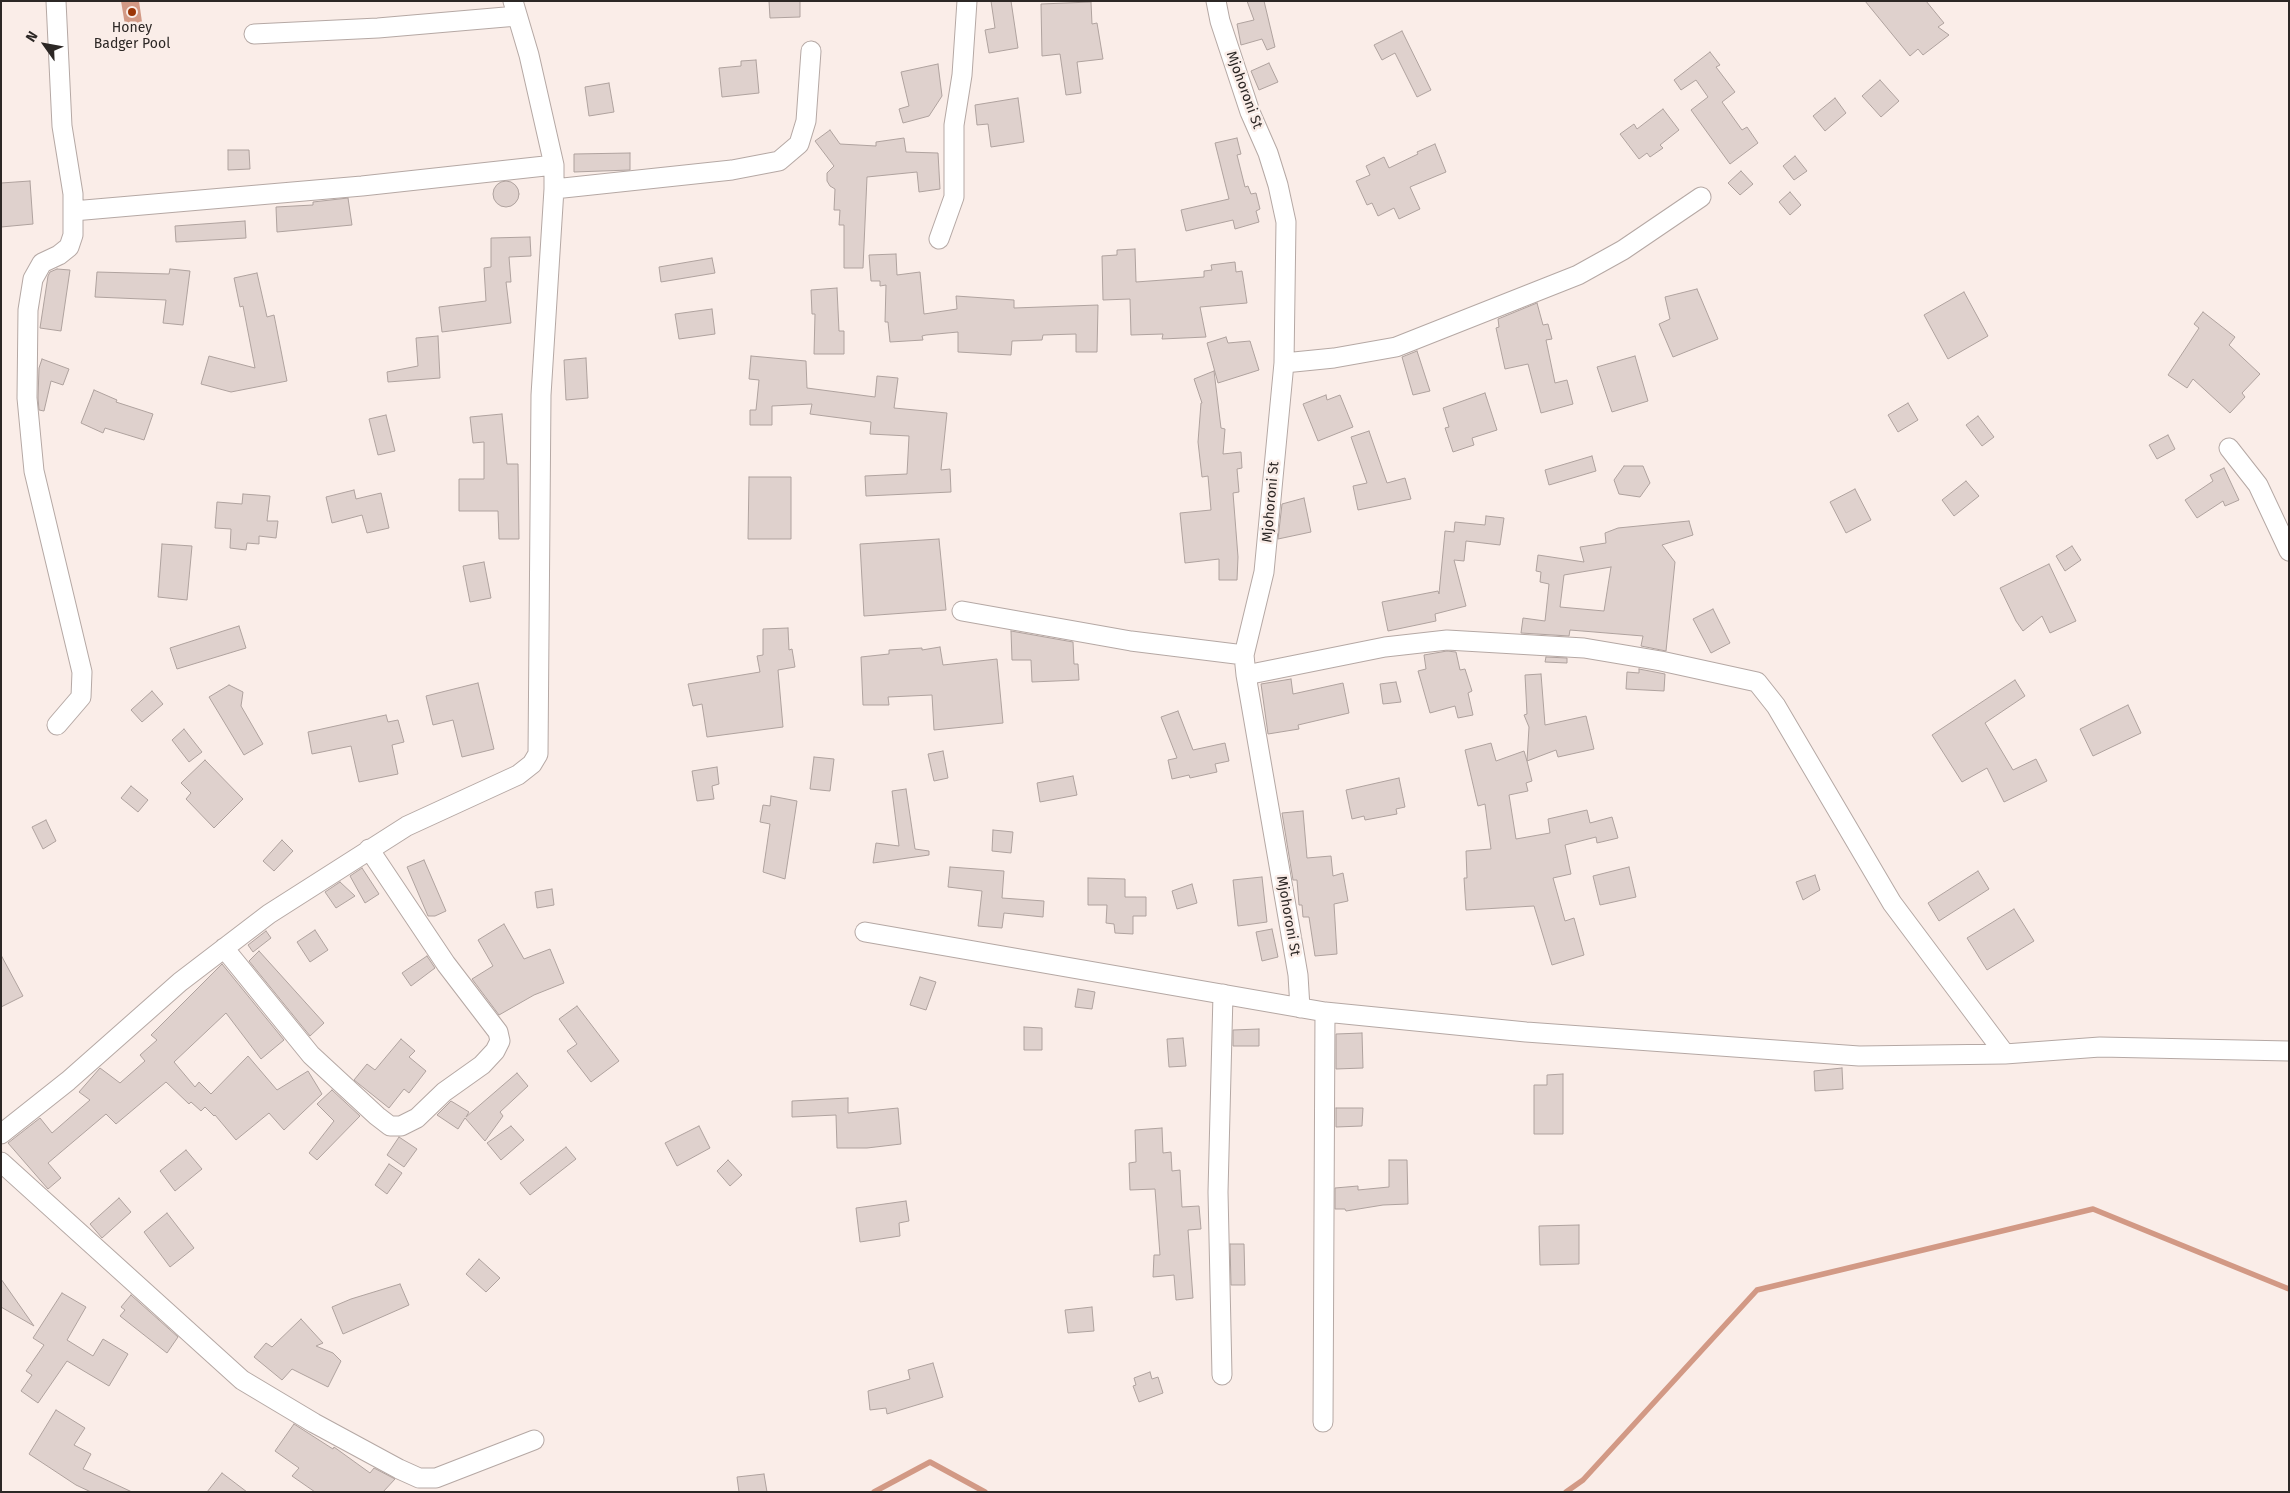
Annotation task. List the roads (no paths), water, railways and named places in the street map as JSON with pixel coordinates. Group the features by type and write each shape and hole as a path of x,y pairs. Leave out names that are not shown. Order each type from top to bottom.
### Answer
{"street":[{"path":"56,1 62,126 73,194 73,235 69,247 59,255 42,263 34,279 28,310 27,398 34,470 82,672 80,698 57,725"},
{"path":"939,240 954,197 954,125 962,75 968,1"},
{"name":"Mjohoroni St","path":"1216,1 1220,21 1250,112 1268,153 1278,185 1286,222 1284,363 1264,572 1244,655 1298,975 1300,1008"},
{"path":"1,1134 68,1080 180,982 269,914 407,826 518,775 532,764 538,754 541,395 554,165 529,55 515,9 378,28 254,34"},
{"path":"554,189 732,170 779,161 799,144 806,121 811,51"},
{"path":"73,211 362,186 554,165"},
{"path":"1284,363 1334,358 1396,347 1578,274 1623,250 1701,197"},
{"path":"2229,448 2258,485 2289,551"},
{"path":"962,611 1131,641 1244,655"},
{"path":"1246,675 1385,647 1447,640 1584,648 1661,661 1757,682 1776,706 1892,903 2005,1054"},
{"path":"224,948 311,1055 377,1116 390,1126 401,1126 417,1118 444,1092 482,1065 495,1051 500,1041 498,1032 446,964 369,849"},
{"path":"865,932 1325,1012 1526,1032 1859,1056 2005,1054 2100,1047 2289,1051"},
{"path":"1222,1375 1218,1192 1223,994"},
{"path":"1323,1422 1325,1012"},
{"path":"1,1162 242,1380 314,1423 399,1469 419,1478 436,1478 534,1440"}],"waterway":[{"path":"1566,1492 1583,1480 1757,1290 2093,1209 2289,1289"},
{"path":"874,1492 930,1462 985,1492"}],"place":[{"name":"Honey Badger Pool","path":"132,12"}]}
